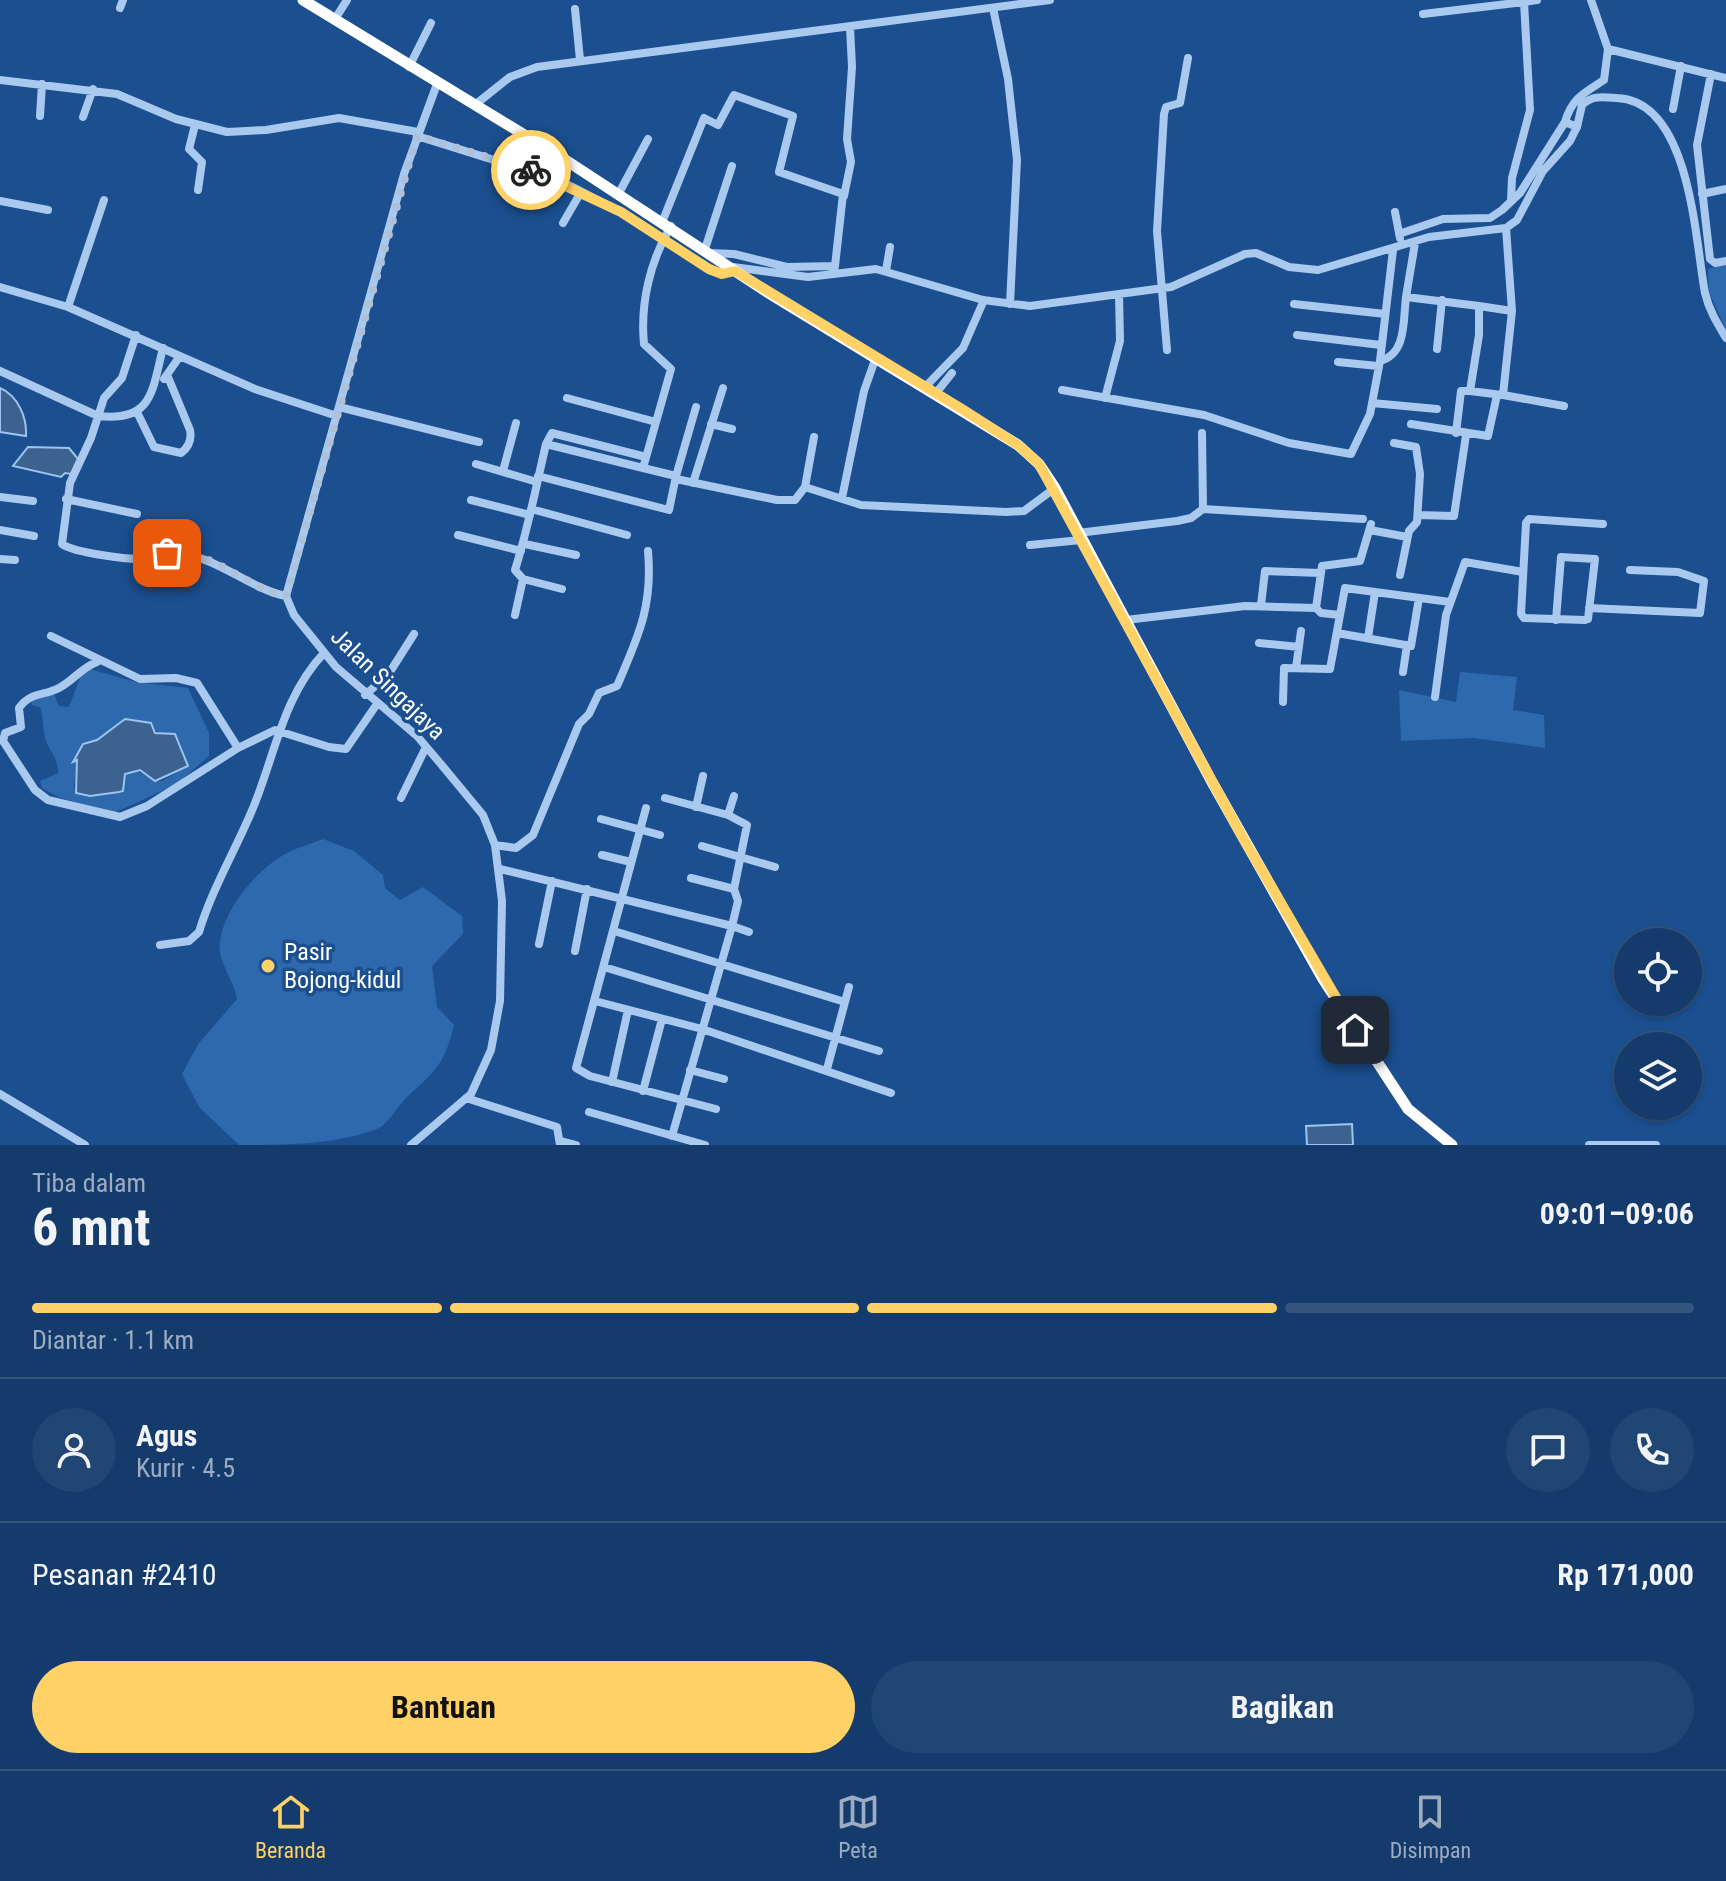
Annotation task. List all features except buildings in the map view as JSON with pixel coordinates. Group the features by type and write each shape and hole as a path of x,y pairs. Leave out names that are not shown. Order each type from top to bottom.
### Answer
{"highway":[{"path":"303,0 619,193 666,230 710,252 931,390 1018,445 1039,464 1055,488 1240,833 1342,1010 1408,1109 1452,1145"}],"street":[{"path":"335,19 347,0"},
{"path":"476,104 519,73 580,60 1050,0"},
{"path":"1423,14 1537,0"},
{"path":"1399,234 1443,219 1490,218 1511,201 1565,122 1579,94 1604,80 1608,49 1591,0"},
{"path":"1511,201 1512,178 1530,110 1524,2"},
{"path":"993,8 1008,79 1017,160 1010,304"},
{"path":"575,9 580,60"},
{"path":"409,67 431,23"},
{"path":"835,270 851,162 847,139 852,67 850,27"},
{"path":"1608,49 1725,75"},
{"path":"1167,350 1157,231 1164,114 1166,107 1180,103 1188,58"},
{"path":"1673,109 1681,66"},
{"path":"1711,74 1697,145 1710,259 1715,263 1726,261"},
{"path":"0,80 93,89 130,98 193,129 238,133 339,118 418,134 498,159 666,230 716,272 730,267 791,276 835,270"},
{"path":"40,116 42,84"},
{"path":"136,335 122,378 104,398 66,499 62,544 65,547 147,559 175,552 243,575 270,593 286,596 418,134 437,84"},
{"path":"83,117 93,89"},
{"path":"643,468 671,369 644,344 642,308 704,118 718,125 734,95 793,116 779,172 844,196"},
{"path":"732,166 710,252 734,254 787,267 886,271 984,300 1010,304 1052,304 1161,289 1187,282 1245,254 1256,253 1289,267 1318,270 1445,236 1506,228 1517,220 1543,171 1570,141 1582,105 1594,98 1629,98 1641,104 1659,123 1688,182 1705,292 1714,319 1726,338"},
{"path":"1565,122 1577,127"},
{"path":"193,129 189,149 202,162 198,190"},
{"path":"619,193 648,139"},
{"path":"1702,194 1726,189"},
{"path":"563,223 581,192"},
{"path":"68,307 104,200"},
{"path":"0,201 48,210"},
{"path":"1062,390 1204,415 1289,443 1351,454 1357,448 1372,403 1398,249 1395,212"},
{"path":"1443,219 1445,236"},
{"path":"1411,424 1488,436 1500,395 1512,311 1506,228"},
{"path":"1338,362 1379,363 1398,351 1415,243"},
{"path":"886,271 890,247"},
{"path":"0,287 68,307 277,398 479,442"},
{"path":"1105,398 1120,341 1119,294"},
{"path":"1406,297 1512,311"},
{"path":"931,390 963,348 984,300"},
{"path":"1437,349 1442,300"},
{"path":"1294,304 1385,314"},
{"path":"1470,391 1479,335 1479,306"},
{"path":"1297,335 1381,345"},
{"path":"0,371 98,416 113,417 137,412 152,396 163,348"},
{"path":"168,377 180,356"},
{"path":"842,498 864,391 876,357"},
{"path":"931,390 952,373"},
{"path":"156,376 168,377"},
{"path":"137,412 154,447 181,453 186,449 191,439 190,430 168,377"},
{"path":"693,483 723,388"},
{"path":"1418,515 1454,516 1461,434 1461,391 1564,406"},
{"path":"567,398 656,422"},
{"path":"1372,403 1437,409"},
{"path":"476,464 669,510 696,407"},
{"path":"503,471 516,423"},
{"path":"711,424 732,429"},
{"path":"562,589 523,579 515,570 523,548 546,444 552,433 646,457"},
{"path":"1202,433 1203,509"},
{"path":"546,444 693,483 795,500 805,487 814,437"},
{"path":"1394,443 1416,447 1420,474 1418,515 1407,537 1400,575"},
{"path":"805,487 861,505 1006,512 1024,511 1055,488"},
{"path":"0,497 33,501"},
{"path":"66,499 137,514"},
{"path":"471,500 627,535"},
{"path":"1030,545 1177,521 1191,518 1203,509 1368,524 1407,537"},
{"path":"1556,620 1561,557 1595,559 1588,619 1556,620 1522,616 1529,519 1603,524"},
{"path":"1316,608 1322,566 1360,561 1368,524"},
{"path":"0,530 34,536"},
{"path":"458,535 576,555"},
{"path":"495,845 516,848 533,835 579,724 589,714 599,693 617,686 644,625 650,575 648,551"},
{"path":"0,559 15,560"},
{"path":"1435,697 1450,602 1467,561 1523,572"},
{"path":"1589,608 1700,613 1704,581 1678,572 1630,570"},
{"path":"1261,605 1265,571 1321,573"},
{"path":"515,615 523,579"},
{"path":"1283,702 1284,668 1328,671 1345,588 1450,602"},
{"path":"1368,638 1375,592"},
{"name":"Jalan Singajaya","path":"286,596 294,615 324,653 365,695 426,747 483,815 495,845 500,869 502,930 497,1021 481,1076 466,1098 411,1145"},
{"path":"1337,633 1412,646 1419,598"},
{"path":"1126,620 1261,605 1316,608 1321,613 1340,615"},
{"path":"1296,668 1301,631"},
{"path":"365,695 388,675 414,634"},
{"path":"51,636 97,662 140,679 176,678 197,683 238,748"},
{"path":"1259,643 1299,647"},
{"path":"1403,672 1407,645"},
{"path":"160,945 189,941 199,932 255,802 278,730 300,685 324,653"},
{"path":"97,662 81,668 60,688 29,696 19,708 21,727 3,736 6,746 35,790 48,800 120,817 130,815 238,748 278,730 342,750 350,746 377,704"},
{"path":"401,798 426,747"},
{"path":"696,807 703,776"},
{"path":"728,815 734,796"},
{"path":"665,798 728,815 747,825 734,889 738,901 732,926 672,1136"},
{"path":"646,808 576,1068 581,1073 716,1109"},
{"path":"601,819 660,835"},
{"path":"702,846 775,867"},
{"path":"602,855 631,862"},
{"path":"500,869 622,896 749,932"},
{"path":"691,878 734,889"},
{"path":"539,944 552,881"},
{"path":"575,951 587,889"},
{"path":"614,931 845,1002"},
{"path":"604,967 879,1051"},
{"path":"827,1069 849,987"},
{"path":"595,1001 702,1029 891,1093"},
{"path":"612,1082 628,1010"},
{"path":"643,1091 662,1019"},
{"path":"690,1070 724,1079"},
{"path":"0,1094 85,1145"},
{"path":"466,1098 557,1127 561,1143 576,1145"},
{"path":"589,1112 705,1145"},
{"path":"1589,1145 1656,1145"}],"shaded area":[{"path":"1726,264 1726,330 1709,292 1708,269"},
{"path":"0,388 12,396 20,408 26,436 0,432"},
{"path":"28,447 69,448 78,459 71,474 65,473 61,477 13,466"},
{"path":"90,669 136,682 188,688 209,733 209,756 177,784 114,813 58,797 42,788 40,781 58,773 58,768 45,737 40,707 32,705 32,698 54,694 59,706 69,707 81,675","holes":["125,719 179,740 188,766 162,781 155,781 136,770 125,774 122,784 74,789 77,759 83,744 96,740"]},
{"path":"1460,672 1517,677 1513,710 1544,715 1545,748 1474,738 1401,741 1399,690 1456,702"},
{"path":"125,719 151,723 155,733 175,734 188,766 155,781 140,770 125,774 123,791 119,792 90,796 76,793 77,760 73,762 83,744 97,740"},
{"path":"323,839 354,851 383,875 385,888 400,900 423,887 462,916 463,934 432,966 437,1007 454,1025 451,1038 443,1058 432,1073 379,1128 328,1141 239,1145 199,1107 182,1074 199,1043 237,999 220,952 220,938 232,909 252,882 275,860"},
{"path":"1352,1124 1353,1145 1307,1145 1306,1126"}],"way so far":[{"path":"167,553 175,552 210,562 243,575 270,593 286,596 417,136 531,170"}],"place":[{"name":"Pasir Bojong-kidul","path":"268,966"}],"route":[{"path":"531,170 561,181 621,212 709,269 722,274 735,271 962,409 1018,445 1039,464 1055,488 1252,855 1355,1030"}]}
